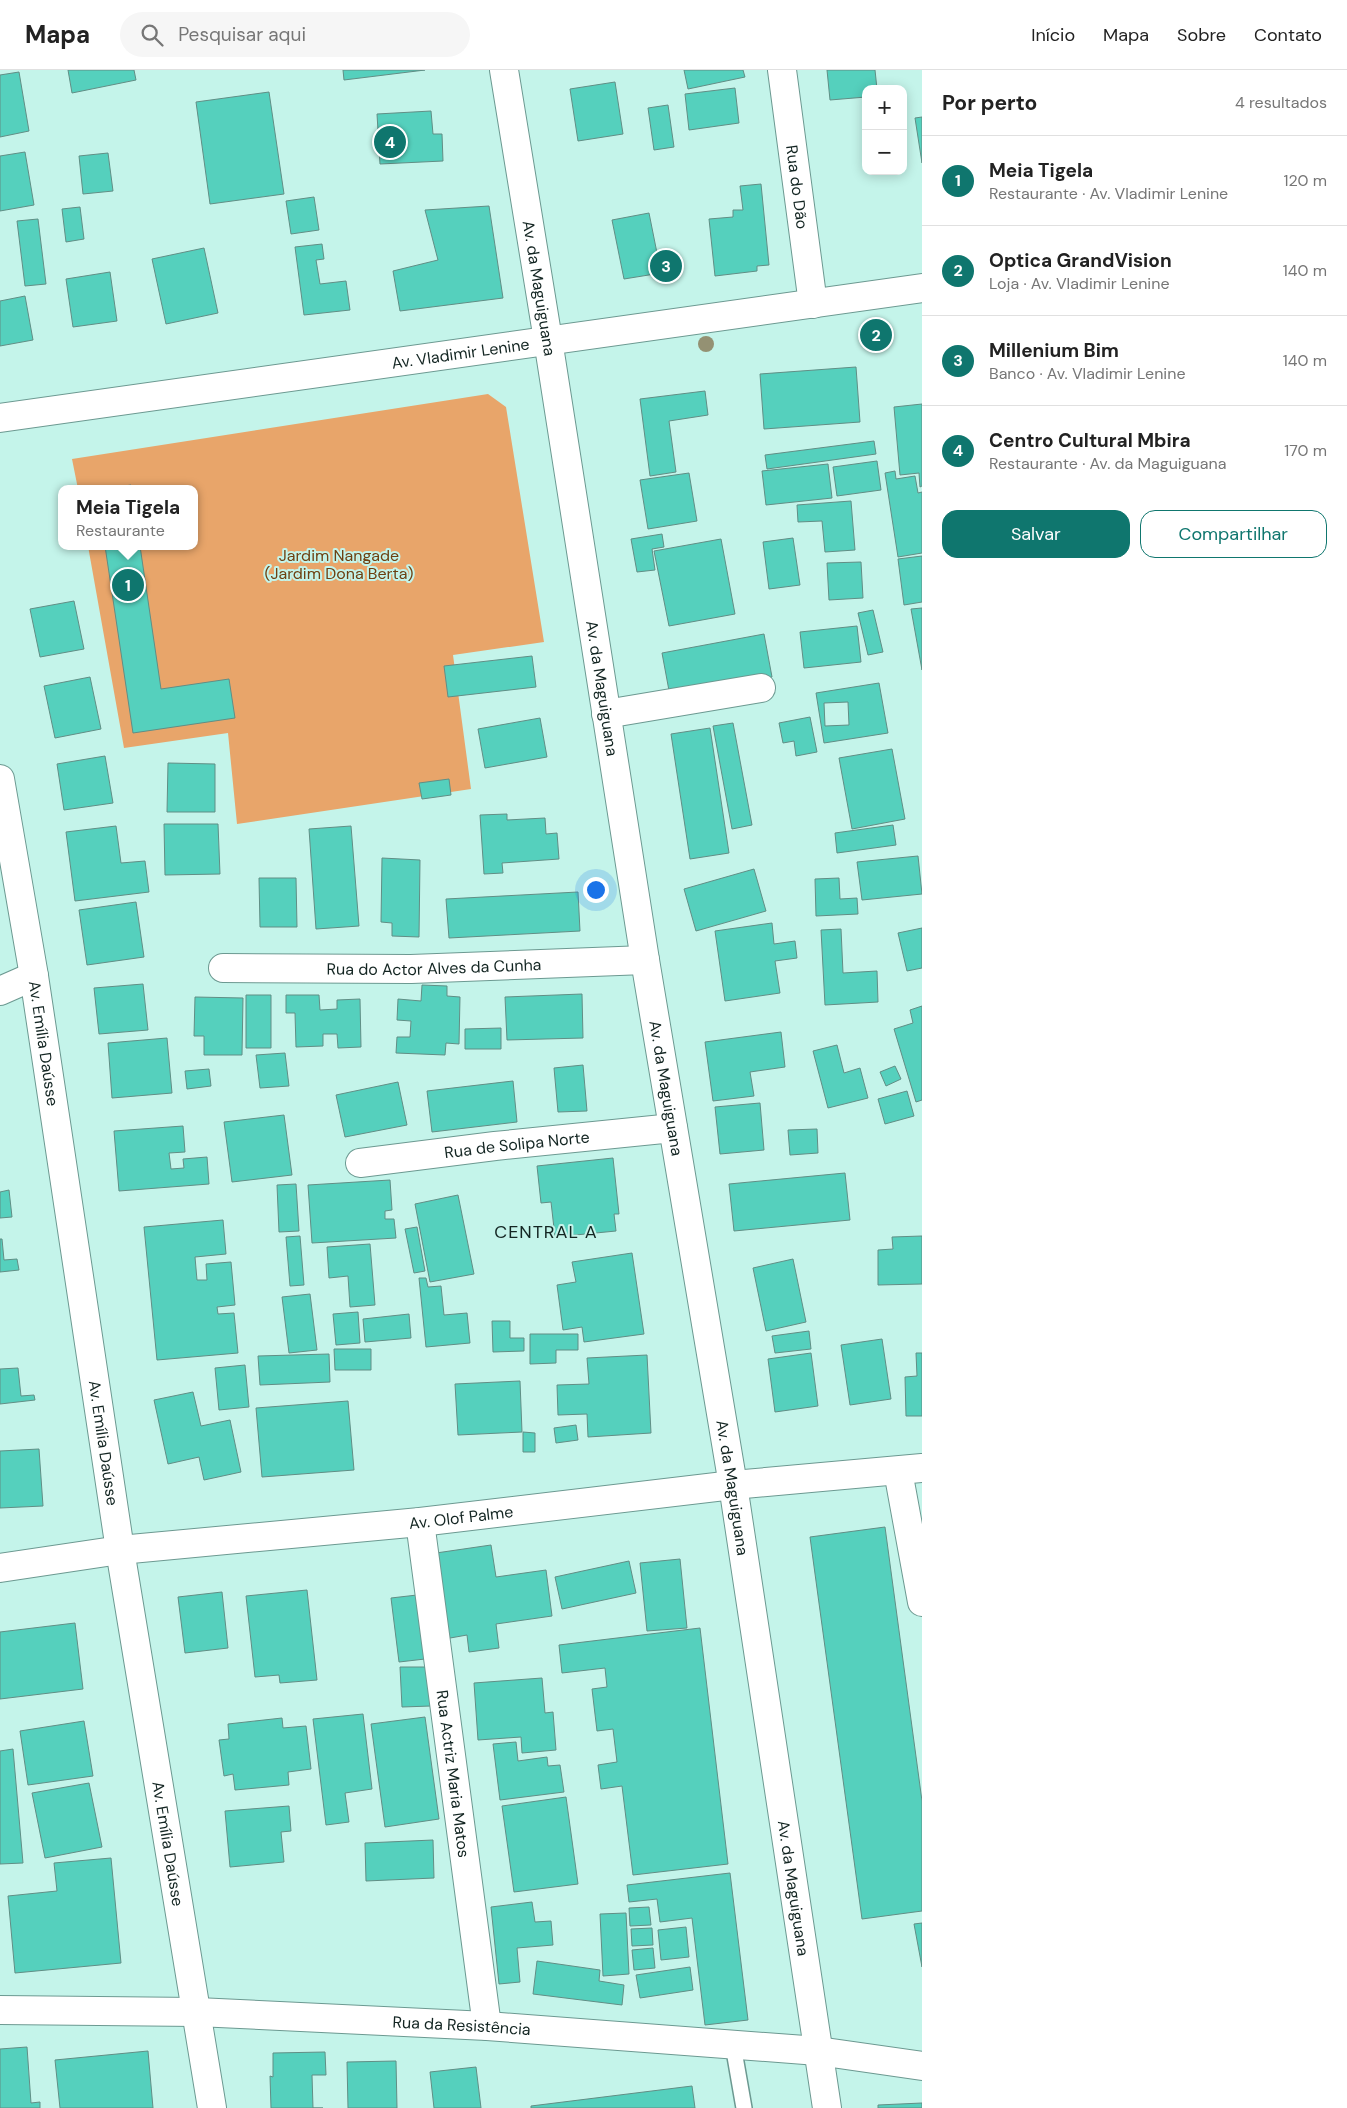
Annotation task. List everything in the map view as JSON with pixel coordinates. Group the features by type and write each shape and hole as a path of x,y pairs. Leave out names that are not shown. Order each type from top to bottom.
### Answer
{"street":[{"name":"Av. da Maguiguana","path":"504,70 645,960 733,1485 827,2108"},
{"name":"Rua do Dão","path":"782,70 813,304"},
{"name":"Av. Vladimir Lenine","path":"0,418 922,288"},
{"path":"606,714 761,688"},
{"name":"Av. Emília Daússe","path":"0,779 34,976 120,1550 212,2108"},
{"name":"Rua do Actor Alves da Cunha","path":"223,968 411,969 645,960"},
{"path":"0,991 34,976"},
{"name":"Rua de Solipa Norte","path":"360,1162 673,1128"},
{"path":"910,1470 922,1602"},
{"name":"Av. Olof Palme","path":"0,1568 120,1550 420,1522 733,1485 910,1470"},
{"name":"Rua Actriz Maria Matos","path":"420,1522 487,2026"},
{"name":"Rua da Resistência","path":"0,2010 197,2012 487,2026 818,2051 922,2066"}],"lane":[{"path":"733,2045 744,2108"}],"green space":[{"name":"Jardim Nangade (Jardim Dona Berta)","path":"488,394 506,407 544,642 453,655 471,789 237,824 228,733 124,748 89,550 198,550 198,485 77,485 72,459"}],"building":[{"path":"68,70 134,70 136,80 72,93"},
{"path":"343,70 425,70 344,80"},
{"path":"684,70 743,70 745,77 688,89"},
{"path":"827,70 875,70 877,85 862,85 862,97 830,100"},
{"path":"19,72 29,131 0,137 0,75"},
{"path":"615,82 623,134 578,141 570,89"},
{"path":"735,88 739,123 689,130 685,94"},
{"path":"269,92 284,194 210,204 196,102"},
{"path":"668,105 674,147 654,150 648,108"},
{"path":"431,111 433,134 442,134 443,161 380,164 377,114"},
{"path":"922,117 922,163 915,118"},
{"path":"25,152 34,205 0,211 0,156"},
{"path":"108,153 113,191 83,194 79,156"},
{"path":"761,184 769,265 757,266 757,271 715,276 709,219 733,217 733,210 743,210 740,186"},
{"path":"314,197 319,230 291,234 286,201"},
{"path":"489,206 503,298 400,311 393,271 438,260 425,210"},
{"path":"80,207 84,239 66,242 62,209"},
{"path":"649,213 661,273 624,279 612,220"},
{"path":"38,219 46,284 25,286 17,221"},
{"path":"322,244 324,259 316,260 320,284 346,281 350,310 304,315 295,247"},
{"path":"204,248 218,313 166,324 152,259"},
{"path":"110,272 117,321 73,327 66,279"},
{"path":"25,296 33,340 0,346 0,301"},
{"path":"856,367 860,422 764,429 760,374"},
{"path":"705,391 708,415 669,421 676,472 650,476 640,399"},
{"path":"922,404 922,486 920,487 919,473 900,475 894,407"},
{"path":"874,441 876,454 767,469 765,455"},
{"path":"877,461 881,490 837,496 833,467"},
{"path":"828,464 832,498 766,505 762,471"},
{"path":"895,471 896,479 915,476 918,493 922,492 922,553 898,557 885,473"},
{"path":"689,473 697,521 648,529 640,480"},
{"path":"851,501 855,550 825,552 822,521 798,522 797,505"},
{"path":"662,534 664,547 652,549 655,570 637,572 631,539"},
{"path":"793,538 800,585 769,589 763,542"},
{"path":"721,539 735,614 669,626 654,551"},
{"path":"106,550 141,550 161,689 229,679 235,718 133,733"},
{"path":"922,556 922,602 904,605 898,559"},
{"path":"861,562 863,598 829,600 827,563"},
{"path":"74,601 84,649 40,657 30,609"},
{"path":"922,608 922,670 911,609"},
{"path":"873,610 883,652 868,655 858,613"},
{"path":"857,626 861,662 804,668 800,632"},
{"path":"764,634 772,677 670,696 662,653"},
{"path":"532,656 536,687 448,697 444,666"},
{"path":"90,677 101,729 55,738 44,686"},
{"path":"879,683 888,733 824,743 816,693","holes":["848,702 849,725 825,726 824,703"]},
{"path":"810,717 817,752 796,756 794,741 783,743 779,723"},
{"path":"540,718 547,757 485,768 478,729"},
{"path":"733,723 752,825 732,829 713,726"},
{"path":"710,728 729,853 690,859 671,734"},
{"path":"892,749 905,819 852,829 839,758"},
{"path":"105,756 113,803 64,810 57,764"},
{"path":"168,763 215,764 215,812 167,812"},
{"path":"449,779 451,795 422,799 419,783"},
{"path":"507,814 507,820 545,818 546,834 557,833 559,859 502,863 503,873 484,874 480,815"},
{"path":"164,824 218,824 220,874 165,875"},
{"path":"893,825 896,845 837,853 835,833"},
{"path":"116,826 121,863 145,861 149,892 75,901 66,832"},
{"path":"351,826 359,926 316,929 309,829"},
{"path":"918,856 922,894 862,900 857,862"},
{"path":"382,858 420,860 419,937 392,936 392,923 381,922"},
{"path":"754,869 766,911 696,931 684,889"},
{"path":"259,878 296,878 297,927 260,927"},
{"path":"839,878 840,899 857,898 858,914 816,916 815,879"},
{"path":"578,892 580,931 449,938 446,899"},
{"path":"136,902 144,957 87,965 79,910"},
{"path":"772,923 774,944 795,941 797,958 775,961 780,993 725,1001 715,931"},
{"path":"922,928 922,968 907,971 898,933"},
{"path":"841,929 843,973 877,971 878,1002 825,1005 821,930"},
{"path":"143,984 148,1030 99,1034 94,988"},
{"path":"422,985 447,986 447,996 460,997 459,1044 446,1043 445,1055 396,1053 397,1037 410,1037 411,1021 397,1020 398,999 421,1001"},
{"path":"582,994 583,1038 507,1040 505,997"},
{"path":"246,995 271,995 271,1048 246,1048"},
{"path":"286,995 319,995 320,1010 337,1009 337,1000 360,999 361,1047 338,1048 337,1034 323,1034 323,1046 296,1047 295,1013 286,1013"},
{"path":"195,997 243,998 242,1055 204,1055 204,1036 194,1036"},
{"path":"922,1006 922,1100 916,1102 894,1029 913,1023 910,1010"},
{"path":"501,1028 501,1049 465,1049 465,1029"},
{"path":"781,1032 785,1067 750,1072 754,1096 713,1101 705,1042"},
{"path":"167,1038 172,1093 112,1098 108,1043"},
{"path":"837,1045 844,1073 860,1068 868,1098 828,1108 813,1051"},
{"path":"285,1053 289,1086 260,1088 256,1055"},
{"path":"583,1065 587,1111 558,1112 554,1068"},
{"path":"895,1066 901,1079 886,1086 880,1072"},
{"path":"209,1069 211,1086 187,1089 185,1071"},
{"path":"513,1081 517,1122 432,1132 427,1091"},
{"path":"398,1082 407,1125 345,1137 336,1095"},
{"path":"907,1091 914,1116 885,1124 878,1099"},
{"path":"760,1103 764,1150 720,1154 715,1107"},
{"path":"284,1115 292,1175 232,1182 224,1122"},
{"path":"183,1126 185,1152 169,1153 171,1169 184,1168 183,1159 207,1157 209,1184 119,1191 114,1131"},
{"path":"817,1129 818,1153 790,1155 788,1130"},
{"path":"613,1158 619,1214 614,1214 616,1231 555,1237 551,1202 541,1203 537,1166"},
{"path":"845,1173 850,1220 734,1231 729,1184"},
{"path":"390,1180 392,1210 385,1211 385,1219 394,1219 396,1238 312,1243 308,1185"},
{"path":"296,1184 299,1231 279,1232 277,1185"},
{"path":"9,1190 12,1217 0,1218 0,1192"},
{"path":"458,1195 474,1274 430,1282 415,1204"},
{"path":"223,1220 226,1254 195,1257 197,1280 207,1280 206,1264 231,1262 235,1305 217,1307 218,1314 234,1313 238,1353 157,1360 144,1227"},
{"path":"417,1227 425,1271 414,1273 405,1229"},
{"path":"300,1236 304,1285 290,1286 286,1237"},
{"path":"922,1236 922,1284 878,1285 878,1250 893,1249 892,1237"},
{"path":"0,1239 2,1239 4,1260 17,1259 19,1270 0,1272"},
{"path":"370,1244 375,1305 350,1307 348,1276 329,1278 327,1247"},
{"path":"632,1253 644,1334 584,1342 582,1327 563,1330 557,1285 576,1282 572,1262"},
{"path":"793,1259 806,1322 766,1331 753,1268"},
{"path":"419,1278 426,1278 428,1287 441,1286 444,1315 467,1313 470,1343 426,1347"},
{"path":"310,1294 317,1350 289,1353 282,1297"},
{"path":"358,1312 360,1343 336,1345 333,1314"},
{"path":"409,1314 411,1338 365,1342 363,1319"},
{"path":"492,1321 510,1321 510,1338 524,1338 524,1351 493,1352"},
{"path":"809,1331 811,1349 775,1353 772,1336"},
{"path":"530,1334 578,1334 578,1350 556,1350 556,1363 530,1364"},
{"path":"882,1339 891,1399 850,1405 841,1345"},
{"path":"334,1349 371,1349 371,1370 335,1370"},
{"path":"811,1353 818,1406 775,1412 768,1359"},
{"path":"916,1353 922,1353 922,1416 906,1416 905,1377 917,1376"},
{"path":"329,1354 330,1382 260,1385 258,1356"},
{"path":"647,1355 651,1433 588,1437 587,1414 558,1415 557,1385 589,1384 587,1358"},
{"path":"245,1365 249,1407 219,1410 215,1368"},
{"path":"18,1368 21,1396 34,1395 35,1400 0,1404 0,1369"},
{"path":"520,1381 522,1432 458,1435 455,1384"},
{"path":"193,1392 201,1426 230,1420 241,1472 204,1480 199,1457 168,1464 154,1400"},
{"path":"348,1401 354,1470 262,1477 256,1408"},
{"path":"576,1425 578,1440 556,1443 554,1428"},
{"path":"523,1432 535,1433 535,1452 523,1452"},
{"path":"39,1449 43,1506 0,1508 0,1451"},
{"path":"885,1527 922,1801 922,1911 862,1919 810,1537"},
{"path":"491,1545 496,1577 546,1570 552,1616 496,1624 499,1648 469,1652 467,1635 439,1640 436,1553"},
{"path":"680,1559 687,1628 647,1631 640,1563"},
{"path":"629,1561 636,1593 562,1609 555,1577"},
{"path":"307,1590 317,1680 280,1683 279,1675 255,1677 246,1596"},
{"path":"222,1592 228,1648 185,1653 178,1597"},
{"path":"417,1595 425,1659 399,1662 391,1598"},
{"path":"75,1623 83,1689 0,1699 0,1632"},
{"path":"700,1628 728,1864 633,1875 622,1786 601,1789 598,1765 617,1762 613,1729 597,1731 592,1689 607,1687 605,1668 562,1673 559,1645"},
{"path":"400,1667 430,1667 431,1706 402,1707"},
{"path":"542,1678 545,1713 553,1712 556,1750 522,1753 521,1737 478,1740 474,1683"},
{"path":"363,1714 372,1789 345,1793 349,1822 326,1825 313,1719"},
{"path":"425,1717 439,1819 385,1827 371,1724"},
{"path":"282,1718 283,1728 306,1726 311,1769 288,1772 289,1785 235,1790 233,1774 224,1776 219,1740 229,1739 228,1724"},
{"path":"84,1721 93,1776 28,1785 20,1731"},
{"path":"516,1742 518,1761 547,1757 548,1766 560,1765 564,1792 500,1800 493,1744"},
{"path":"13,1749 23,1863 0,1864 0,1751"},
{"path":"89,1783 102,1847 45,1858 32,1793"},
{"path":"566,1797 578,1884 514,1892 502,1806"},
{"path":"289,1806 291,1831 281,1832 284,1862 230,1867 225,1811"},
{"path":"433,1840 434,1878 366,1881 365,1843"},
{"path":"111,1858 121,1963 15,1973 8,1896 57,1891 54,1863"},
{"path":"730,1873 748,2020 705,2025 692,1918 660,1922 657,1899 629,1902 627,1885"},
{"path":"532,1902 535,1922 551,1921 553,1945 517,1948 520,1982 499,1984 491,1907"},
{"path":"649,1907 651,1925 630,1926 629,1908"},
{"path":"626,1913 629,1974 603,1976 600,1914"},
{"path":"922,1923 922,1967 914,1924"},
{"path":"686,1927 689,1957 661,1960 658,1930"},
{"path":"652,1928 653,1945 632,1946 631,1929"},
{"path":"653,1948 655,1968 634,1970 632,1950"},
{"path":"537,1961 600,1970 599,1981 624,1985 622,2005 533,1994"},
{"path":"690,1967 693,1990 640,1998 636,1975"},
{"path":"27,2047 31,2103 40,2102 40,2108 0,2108 0,2049"},
{"path":"148,2051 153,2108 60,2108 55,2060"},
{"path":"325,2052 326,2075 312,2075 313,2108 271,2108 270,2076 273,2077 273,2053"},
{"path":"396,2061 397,2108 348,2108 347,2062"},
{"path":"476,2067 481,2108 434,2108 430,2072"},
{"path":"692,2086 695,2108 531,2108 531,2106"},
{"path":"922,2103 922,2108 878,2108 878,2105"}],"place":[{"name":"Centro Cultural Mbira","path":"390,142"},
{"name":"Millenium Bim","path":"666,266"},
{"name":"Optica GrandVision","path":"876,335"},
{"name":"Meia Tigela","path":"128,585"}],"district":[{"name":"CENTRAL A","path":"546,1232"}]}
